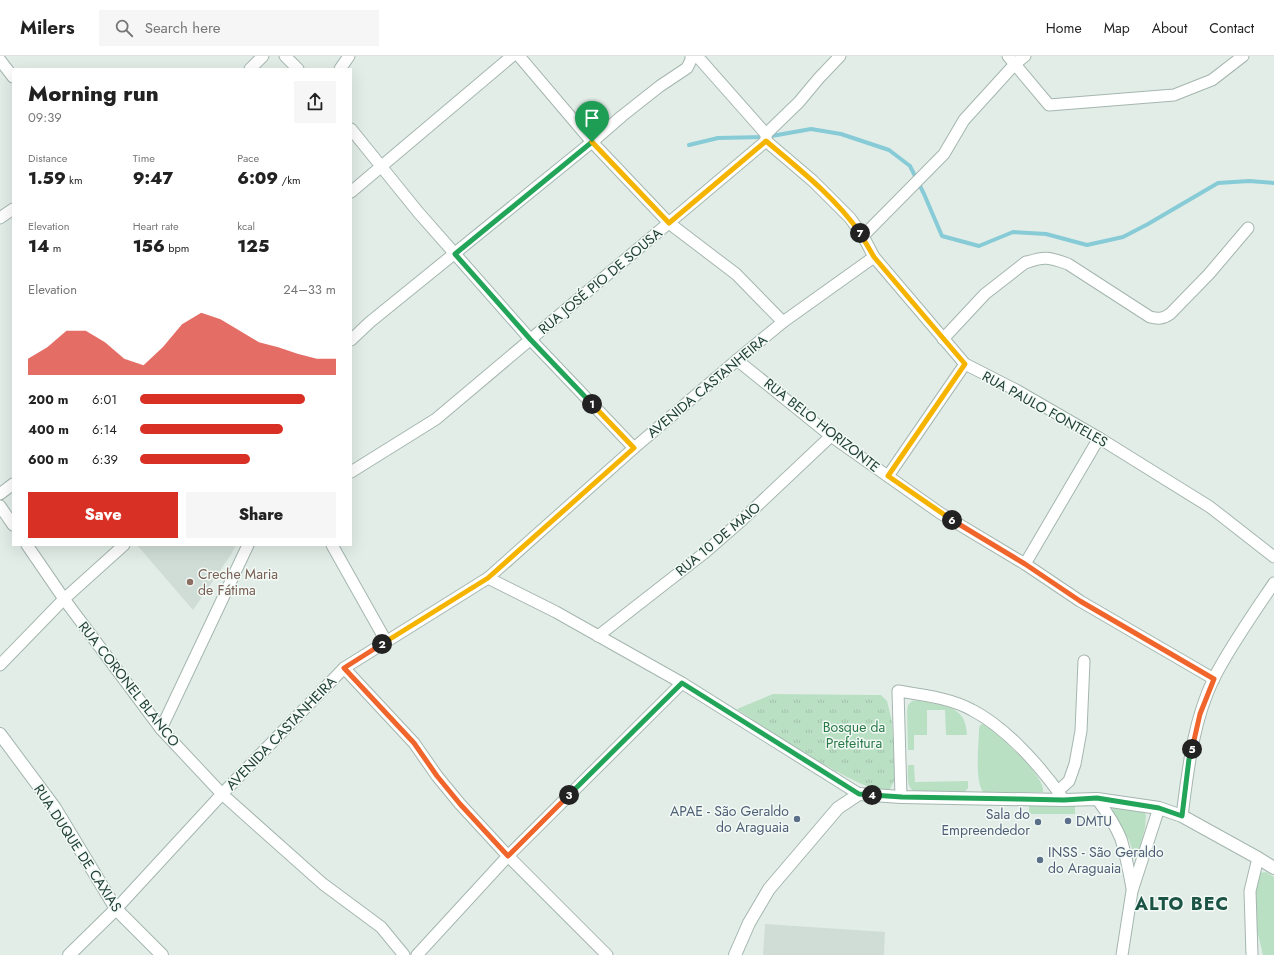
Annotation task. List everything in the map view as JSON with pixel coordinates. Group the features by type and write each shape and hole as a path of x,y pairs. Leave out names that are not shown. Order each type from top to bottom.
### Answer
{"street":[{"path":"251,68 263,56"},
{"path":"285,56 297,68"},
{"path":"341,68 349,56"},
{"path":"352,191 512,56"},
{"path":"519,56 592,142 669,223 736,274 783,322"},
{"path":"352,339 370,322 592,142 627,111 687,68 691,60 691,56"},
{"name":"RUA PAULO FONTELES","path":"697,56 766,138 813,181 850,218 863,236 874,257 965,364 1016,390 1099,438 1210,507 1274,556"},
{"name":"RUA JOSÉ PIO DE SOUSA","path":"352,471 436,419 669,223 766,138 840,56"},
{"path":"863,236 944,154 964,120 1012,60 1025,56"},
{"path":"1012,60 1049,105 1174,95 1212,80 1243,56"},
{"path":"0,60 12,76"},
{"path":"352,130 418,212 530,339 634,448"},
{"path":"0,218 12,210"},
{"path":"943,339 985,294 1025,263 1042,257 1055,259 1068,264 1150,317 1157,319 1164,318 1170,314 1209,274 1248,228"},
{"name":"AVENIDA CASTANHEIRA","path":"68,955 116,910 222,794 344,668 488,578 634,448 737,360 783,322 874,257"},
{"name":"RUA BELO HORIZONTE","path":"737,360 831,436 940,513 1025,564 1080,601 1214,679"},
{"path":"888,476 965,364"},
{"name":"RUA 10 DE MAIO","path":"598,636 703,554 831,436"},
{"path":"1025,564 1099,438"},
{"path":"0,494 12,485"},
{"path":"0,506 12,524"},
{"name":"RUA CORONEL BLANCO","path":"28,546 64,599 161,729 222,794 323,884 381,927 404,955"},
{"path":"0,665 64,599 123,546"},
{"path":"161,729 248,546"},
{"path":"333,546 386,641"},
{"path":"488,578 556,612 682,683 859,794 902,797 1061,795 1097,798 1159,808 1182,816 1274,868"},
{"path":"1182,816 1189,759 1200,714 1214,679 1236,640 1274,583"},
{"path":"1061,795 1069,781 1075,764 1080,731 1084,661"},
{"path":"344,668 414,743 437,776 460,804 508,856 607,955"},
{"path":"417,955 508,856 682,683"},
{"path":"902,797 898,691 953,702 972,710 987,719 1012,740 1051,781 1061,795"},
{"name":"RUA DUQUE DE CAXIAS","path":"0,734 55,808 116,910 162,955"},
{"path":"735,955 749,923 769,889 838,808 859,794"},
{"path":"1097,798 1110,818 1120,838 1128,866 1132,891"},
{"path":"1122,955 1132,891 1159,808"},
{"path":"1252,955 1250,891 1258,858"}],"shaded area":[{"name":"Creche Maria de Fátima","path":"138,546 236,546 193,610"},
{"path":"765,924 885,932 884,955 763,955"}],"green space":[{"name":"Bosque da Prefeitura","path":"773,694 881,695 887,701 892,721 895,779 889,791 877,790 858,783 813,758 737,709"},
{"path":"912,701 939,704 956,711 964,720 967,735 946,735 945,710 927,710 927,735 914,735 914,750 908,750 907,711 908,705"},
{"path":"981,724 986,725 1020,756 1037,776 1042,785 1043,792 984,793 979,781 978,772 979,728"},
{"path":"908,765 914,765 915,782 968,781 968,788 964,793 914,791 911,789 909,783"},
{"path":"1029,806 1075,806 1075,814 1029,814"},
{"path":"1113,807 1144,812 1146,815 1145,828 1136,861 1129,840 1112,809"},
{"path":"1266,872 1274,877 1274,955 1263,955 1256,926 1255,885 1259,873"}],"waterway":[{"path":"689,145 718,138 766,137 811,129 841,134 889,150 910,166 942,236 979,246 1013,232 1046,234 1087,245 1123,237 1218,183 1249,181 1274,183"}],"place":[{"name":"Creche Maria de Fátima","path":"190,582"},
{"name":"APAE - São Geraldo do Araguaia","path":"797,819"},
{"name":"DMTU","path":"1068,821"},
{"name":"Sala do Empreendedor","path":"1038,822"},
{"name":"INSS - São Geraldo do Araguaia","path":"1040,860"}],"district":[{"name":"ALTO BEC","path":"1182,904"}],"route":[{"path":"766,141 813,181 850,218 863,236 874,257 965,364 888,476 940,513 1025,564 1080,601 1214,679 1200,714 1189,759 1182,816 1159,808 1097,798 1064,800 902,797 859,794 682,683 508,856 460,804 437,776 414,743 344,668 488,578 634,448 530,339 455,254 592,142 669,223 766,141"}]}
